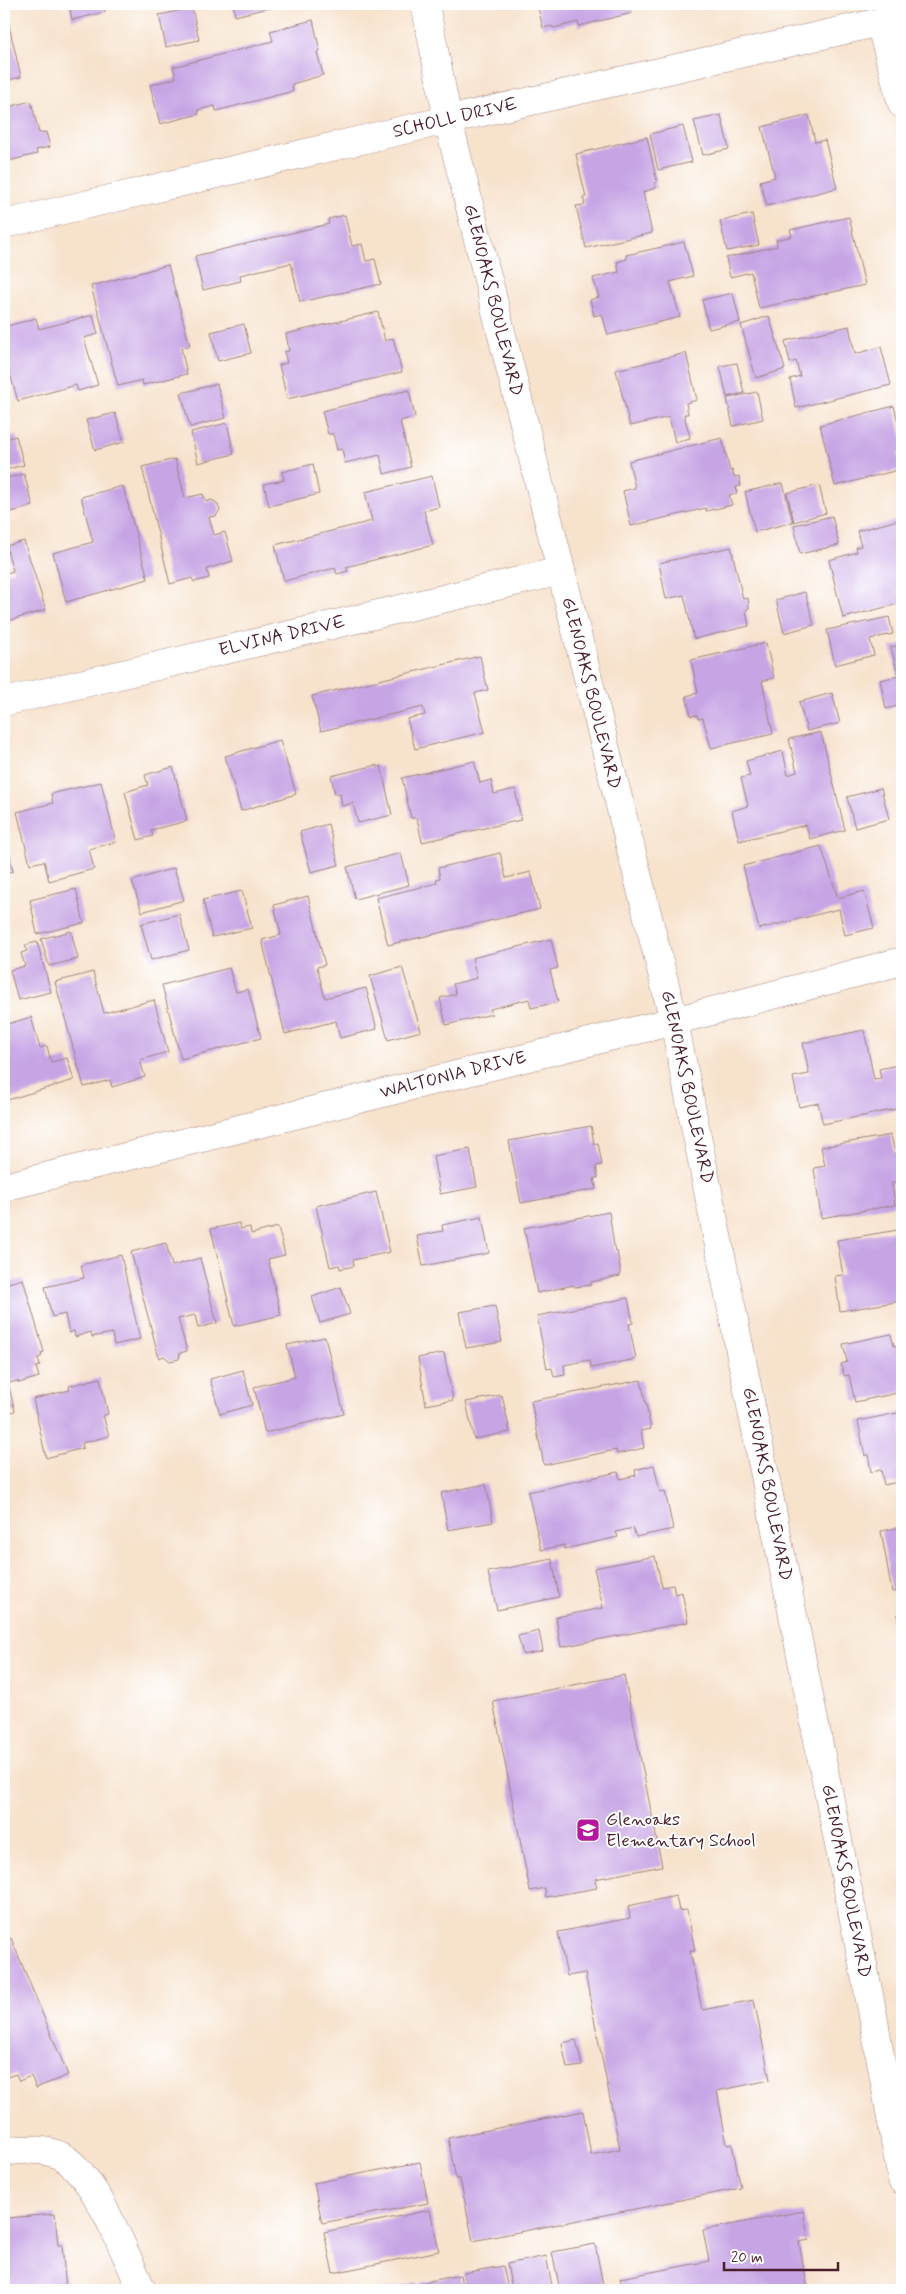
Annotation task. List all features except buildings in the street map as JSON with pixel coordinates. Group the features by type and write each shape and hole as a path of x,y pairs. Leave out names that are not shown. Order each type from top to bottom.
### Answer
{"street":[{"name":"GLENOAKS BOULEVARD","path":"425,4 448,120 674,1021 872,2010 902,2180"},
{"name":"SCHOLL DRIVE","path":"4,224 448,120 880,22 902,5"},
{"path":"880,22 902,104"},
{"name":"ELVINA DRIVE","path":"4,702 560,571"},
{"name":"WALTONIA DRIVE","path":"4,1186 674,1021 902,961"},
{"path":"4,2152 40,2151 61,2156 79,2172 95,2192 142,2290"}],"place":[{"name":"Glenoaks Elementary School","path":"588,1830"}]}
